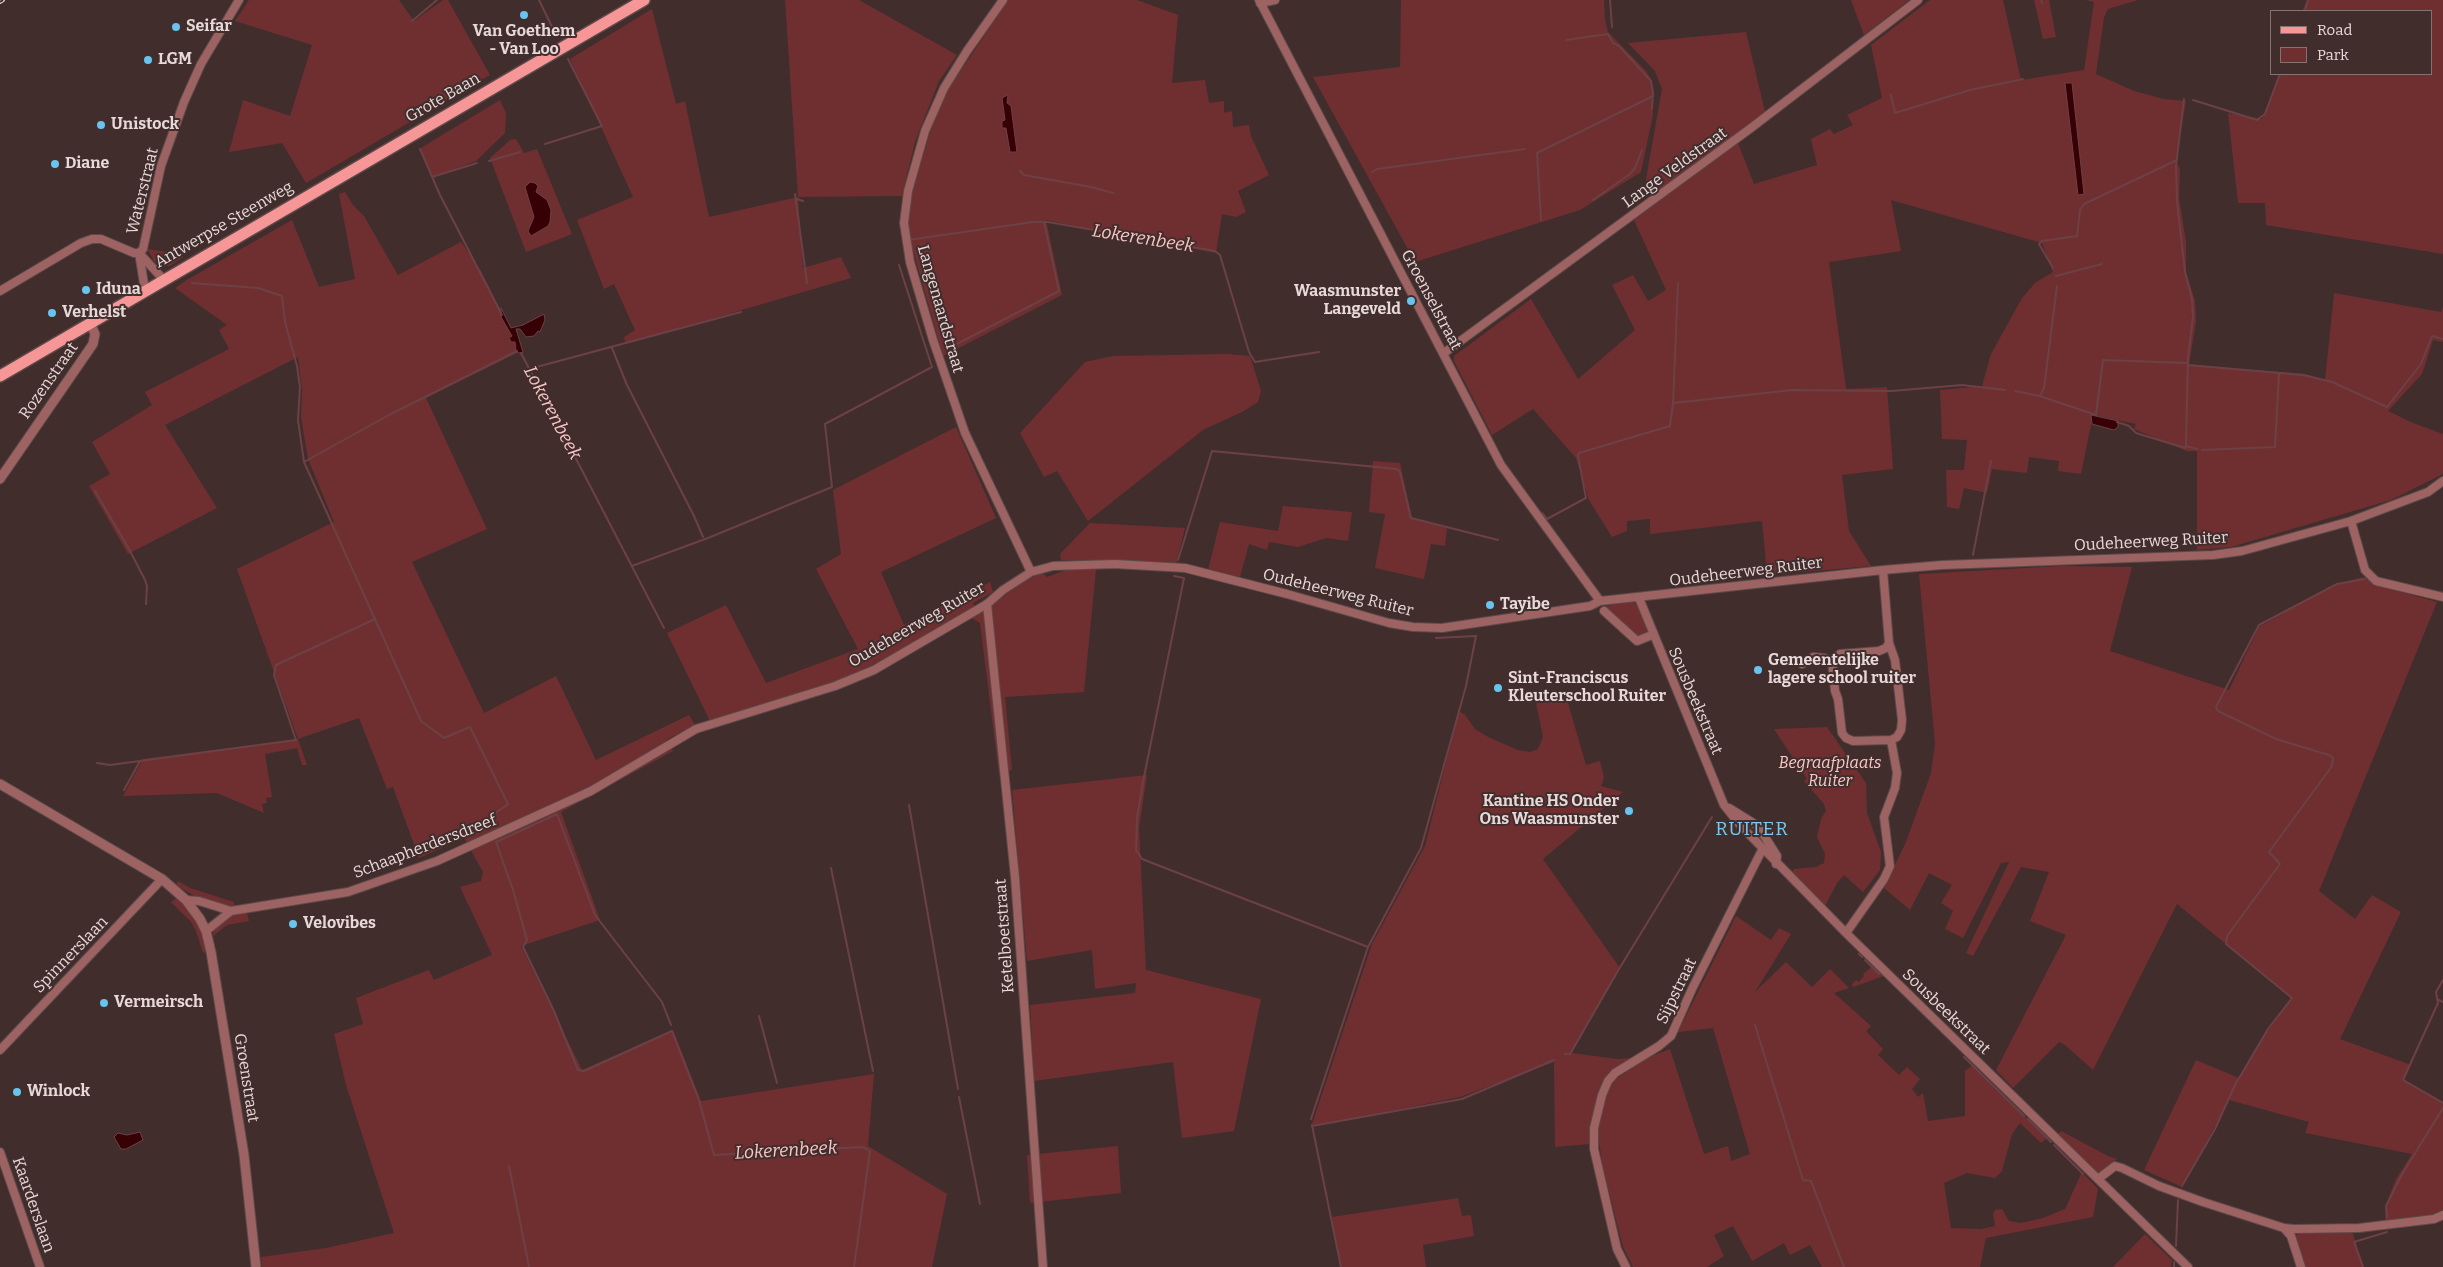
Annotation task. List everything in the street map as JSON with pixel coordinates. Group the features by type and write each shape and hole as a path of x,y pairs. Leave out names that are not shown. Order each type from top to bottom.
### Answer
{"main road":[{"name":"Grote Baan","path":"310,194 644,0"},
{"name":"Antwerpse Steenweg","path":"0,376 310,194"}],"street":[{"name":"Waterstraat","path":"139,253 143,249 161,166 184,102 201,64 239,0"},
{"name":"Langenaardstraat","path":"1003,0 967,51 944,88 925,131 908,191 904,223 910,262 933,340 965,434 1031,572"},
{"path":"1260,2 1275,0"},
{"name":"Lange Veldstraat","path":"1444,353 1752,128 1918,0"},
{"name":"Groenselstraat","path":"1260,2 1501,465 1600,601"},
{"path":"0,291 81,242 92,238 105,240 134,253 139,253 163,279"},
{"path":"139,253 145,290"},
{"name":"Rozenstraat","path":"0,479 93,344 95,334 90,323"},
{"name":"Oudeheerweg Ruiter","path":"513,827 592,791 696,729 827,689 874,670 987,604 1003,590 1031,572 1069,564 1115,564 1185,568 1389,623 1414,627 1442,628 1590,606 1600,601 1883,570 1960,564 2213,555 2242,551 2351,521 2428,492 2443,481"},
{"path":"2351,521 2365,570 2376,581 2443,597"},
{"path":"1832,661 1834,691 1838,699 1842,733 1846,738 1854,741 1891,740 1897,737 1901,730 1902,720 1895,660 1889,643 1883,570"},
{"name":"Sousbeekstraat","path":"1639,598 1652,635 1680,694 1724,805 1776,864 2188,1267"},
{"name":"Ketelboetstraat","path":"987,604 1015,877 1044,1267"},
{"name":"Sousbeekstraat","path":"1604,611 1637,641 1652,635"},
{"path":"1832,661 1840,654 1879,650 1886,648 1889,643"},
{"path":"1802,664 1813,657 1832,661"},
{"path":"1846,933 1884,879 1890,866 1884,818 1895,788 1896,773 1891,740"},
{"name":"Groenstraat","path":"0,784 162,879 186,900 206,931 244,1155 256,1267"},
{"name":"Sousbeekstraat","path":"1724,805 1758,826 1777,856 1776,864"},
{"name":"Schaapherdersdreef","path":"206,931 231,911 348,892 437,861 513,827"},
{"name":"Sijpstraat","path":"1626,1267 1617,1249 1594,1148 1594,1128 1602,1095 1608,1081 1615,1073 1659,1046 1671,1036 1692,989 1762,850"},
{"name":"Spinnerslaan","path":"0,1050 162,879"},
{"path":"186,900 199,901 231,911"},
{"name":"Kaarderslaan","path":"0,1152 40,1267"},
{"path":"2098,1179 2115,1166 2159,1186 2284,1228 2359,1228 2414,1222 2443,1215"},
{"path":"2284,1228 2291,1236 2301,1267"}],"green space":[{"path":"249,0 399,0 414,21 443,0 448,0 490,75 306,183 282,143 229,152 243,100 290,116 312,45 235,21"},
{"path":"785,0 859,0 957,55 939,81 915,142 902,196 798,197"},
{"path":"1008,0 1137,0 1178,15 1172,83 1205,80 1209,103 1224,101 1224,113 1232,111 1233,127 1249,125 1251,136 1269,175 1238,191 1246,212 1236,217 1222,214 1216,253 1046,220 1062,295 943,356 909,236 908,214 911,194 933,123 948,90"},
{"path":"1401,0 1604,0 1608,32 1646,71 1652,81 1653,115 1641,172 1580,210 1415,262 1313,77 1400,67"},
{"path":"1851,0 1909,0 1864,35"},
{"path":"1930,0 2003,0 2021,80 2084,70 2094,2 2086,0 2138,0 2108,9 2104,17 2096,74 2134,91 2164,99 2186,101 2176,161 2180,169 2179,197 2186,242 2186,272 2195,301 2196,321 2189,365 2306,374 2325,380 2334,293 2441,312 2443,307 2443,342 2433,340 2422,374 2388,411 2443,434 2443,474 2391,500 2231,547 2197,550 2197,451 2187,451 2134,429 2136,424 2093,415 2081,474 2058,471 2059,461 2029,457 2027,473 1992,469 1987,493 1964,488 1959,509 1947,507 1946,470 1964,470 1967,440 1942,439 1940,390 1982,386 1991,354 2022,298 2035,283 2053,272 2042,243 1891,200 1901,251 1829,262 1846,389 1887,387 1893,469 1842,475 1849,531 1871,566 1767,575 1762,521 1650,534 1650,519 1627,521 1627,531 1612,537 1589,500 1576,458 1533,409 1492,435 1454,361 1454,356 1531,299 1578,379 1635,330 1612,285 1633,275 1648,301 1666,290 1634,220 1738,143 1754,184 1817,165 1811,139 1830,129 1834,134 1853,125 1847,115 1882,98 1871,45"},
{"path":"2034,0 2049,0 2056,37 2043,39"},
{"path":"2307,0 2443,0 2443,254 2266,225 2265,203 2238,203 2228,113 2262,119 2279,75 2433,75 2433,10 2302,10"},
{"path":"652,9 676,104 685,101 709,217 798,197 803,268 841,257 851,278 626,344 624,337 635,330 614,284 604,289 577,220 633,197 570,59"},
{"path":"1746,32 1765,112 1655,197 1647,185 1646,179 1662,89 1655,71 1628,43"},
{"path":"500,100 506,113 505,133 476,161 433,177 419,149"},
{"path":"516,139 524,153 537,149 572,234 526,252 490,158 510,140"},
{"path":"345,192 353,205 364,216 398,275 461,242 481,271 521,351 426,398 487,529 412,562 484,713 556,676 596,760 689,715 695,725 666,740 673,751 561,812 600,920 521,946 582,1070 673,1030 701,1101 874,1074 868,1146 947,1194 932,1267 262,1267 261,1257 326,1248 394,1233 346,1085 334,1034 363,1024 356,998 429,970 434,980 492,955 460,887 481,881 483,872 464,838 419,858 393,787 387,789 359,718 298,739 237,569 334,522 308,459 301,417 302,390 298,357 165,425 217,508 128,554 89,486 110,474 92,442 152,405 145,392 229,349 219,330 227,325 175,288 185,281 292,220 319,287 355,279 339,194"},
{"path":"147,249 181,254 183,257 170,266 162,266 154,261"},
{"path":"1227,354 1250,356 1261,391 1258,402 1242,412 1203,430 1088,521 1057,471 1044,477 1020,433 1085,362 1113,356"},
{"path":"956,427 996,518 881,572 904,625 990,582 993,592 973,603 977,615 1028,579 1043,573 1047,577 1066,570 1096,569 1084,692 1005,697 1012,770 999,774 980,623 972,618 845,678 710,721 667,633 726,605 766,683 858,649 816,569 841,554 833,490"},
{"path":"1373,461 1400,463 1412,518 1447,528 1445,546 1431,544 1424,579 1375,568 1385,514 1369,512"},
{"path":"1283,506 1352,512 1348,541 1326,538 1298,547 1269,542 1267,550 1249,544 1240,577 1208,570 1220,522 1278,531"},
{"path":"1090,523 1185,528 1176,564 1061,560 1060,554"},
{"path":"2062,566 2132,567 2110,651 2229,690 2259,627 2336,584 2363,577 2377,585 2437,602 2319,891 2355,919 2372,895 2401,912 2340,1039 2411,1065 2404,1079 2443,1104 2443,1210 2429,1216 2385,1222 2386,1205 2396,1179 2412,1154 2305,1133 2309,1122 2229,1100 2182,1187 2144,1170 2196,1060 2239,1078 2263,1038 2292,998 2177,904 2093,1070 2059,1042 2013,1088 1996,1070 2066,935 2030,921 2049,872 2021,867 1973,956 1966,953 2009,862 2001,863 1963,938 1945,929 1953,911 1941,903 1952,885 1929,873 1910,910 1884,888 1906,842 1931,773 1935,743 1919,574"},
{"path":"1631,601 1636,603 1645,624 1647,632 1644,636 1636,636 1605,606"},
{"path":"1566,696 1586,765 1600,761 1604,778 1601,786 1623,792 1543,859 1620,968 1572,1053 1617,1059 1632,1058 1609,1072 1603,1082 1590,1126 1590,1144 1555,1147 1554,1062 1460,1097 1311,1127 1372,944 1425,846 1459,711 1465,715 1475,729 1488,737 1518,750 1530,752 1538,749 1543,737 1535,698"},
{"name":"Begraafplaats Ruiter","path":"1827,727 1866,783 1867,813 1881,852 1880,870 1863,892 1844,875 1837,883 1825,906 1792,872 1794,869 1816,867 1824,863 1825,854 1817,837 1821,819 1826,811 1824,804 1804,781 1807,779 1774,729"},
{"path":"298,739 307,765 302,765 297,748 265,754 272,797 266,798 267,803 262,804 264,813 217,793 123,796 143,759"},
{"path":"1147,775 1139,828 1146,970 1261,999 1234,1131 1182,1138 1173,1062 1034,1081 1030,1005 1135,993 1136,983 1095,989 1092,950 1027,961 1012,790"},
{"path":"178,881 190,888 234,902 235,907 198,898 176,885"},
{"path":"178,897 193,915 203,935 208,951 203,953 191,922 171,902"},
{"path":"246,910 249,921 227,925 213,936 214,929 229,915"},
{"path":"1736,916 1771,940 1779,928 1791,934 1755,992 1786,962 1812,987 1830,969 1849,988 1834,993 1871,1026 1866,1031 1883,1049 1878,1055 1899,1075 1907,1067 1920,1079 1912,1089 1918,1097 1923,1093 1928,1121 1965,1116 1965,1071 1973,1065 2047,1138 2041,1143 2020,1123 2012,1134 2002,1171 1995,1178 1967,1173 1944,1183 1951,1228 1981,1229 1995,1226 1993,1214 1995,1210 2002,1209 2009,1221 2021,1223 2043,1218 2065,1209 2082,1172 2098,1189 2093,1217 1986,1238 1980,1267 1822,1267 1810,1245 1790,1255 1784,1243 1752,1261 1733,1226 1714,1235 1724,1256 1707,1267 1633,1267 1623,1247 1603,1168 1599,1142 1598,1125 1607,1092 1613,1081 1649,1057 1670,1049 1704,1154 1728,1146 1731,1161 1750,1154 1713,1028 1678,1032"},
{"path":"1874,965 1884,976 1853,987 1852,984 1856,980 1859,982 1864,976 1863,974"},
{"path":"2061,1131 2117,1159 2098,1173 2058,1134"},
{"path":"1118,1146 1121,1193 1030,1203 1027,1155"},
{"path":"1458,1198 1462,1216 1471,1215 1474,1236 1423,1245 1426,1267 1340,1267 1332,1217"},
{"path":"2352,1231 2364,1267 2305,1267 2296,1235 2301,1233"},
{"path":"2145,1234 2172,1260 2171,1267 2113,1267"}],"shaded area":[{"path":"2065,83 2072,83 2084,194 2078,195"},
{"path":"1008,95 1007,103 1011,106 1017,152 1010,152 1006,128 1002,128 1002,121 1005,120 1002,98"},
{"path":"530,182 538,186 536,192 547,200 551,210 548,226 531,236 528,231 534,217 525,187"},
{"path":"501,308 511,328 523,325 544,314 545,320 540,332 538,331 534,336 526,337 520,329 516,329 523,352 521,354 516,351 515,342 511,342 509,338 512,336 501,317"},
{"path":"2091,415 2118,421 2118,427 2114,430 2092,424"},
{"path":"140,1132 143,1140 126,1149 121,1149 114,1137 118,1133 127,1135"}],"waterway":[{"path":"412,21 437,0"},
{"path":"539,0 556,35"},
{"path":"1610,0 1612,27"},
{"path":"2305,10 2308,0"},
{"path":"1566,40 1608,34 1613,43 1619,46 1651,81 1653,93 1652,109"},
{"path":"545,144 602,126 568,59"},
{"path":"2193,100 2257,120 2265,114 2280,75"},
{"path":"1891,95 1895,113 1970,90 2023,79"},
{"path":"1541,220 1537,153 1653,96"},
{"path":"2184,99 2176,166 2177,202 2185,272 2192,299 2193,317 2188,357 2186,446"},
{"path":"420,149 440,195 502,315"},
{"path":"1372,172 1377,169 1525,149"},
{"path":"1593,200 1630,174 1635,168 1642,150"},
{"path":"489,161 520,152"},
{"path":"2053,268 2039,244 2042,241 2077,236 2080,210 2084,204 2177,160"},
{"path":"432,177 477,163"},
{"path":"1020,171 1024,175 1091,187 1113,193"},
{"path":"795,194 807,283"},
{"path":"797,199 803,201"},
{"name":"Lokerenbeek","path":"908,240 1033,222 1048,222 1215,251 1220,255 1249,352 1255,362 1319,352"},
{"path":"949,348 1059,291 1044,222"},
{"path":"2056,276 2102,264"},
{"name":"Lokerenbeek","path":"632,566 708,538 832,487 825,424 932,367 899,265"},
{"name":"Lokerenbeek","path":"192,283 258,288 282,296 285,322 297,366 300,387 298,420 304,462 421,721 444,738 470,727 508,804 491,816 494,826"},
{"path":"1673,403 1678,283"},
{"path":"2040,396 2044,388 2057,286"},
{"path":"529,369 741,312"},
{"path":"2188,365 2303,375 2332,382 2387,407 2421,364 2432,336 2443,339"},
{"path":"612,348 627,385 703,537"},
{"name":"Lokerenbeek","path":"304,462 387,416 517,351"},
{"name":"Lokerenbeek","path":"521,353 664,628"},
{"path":"2096,415 2103,360 2187,363"},
{"path":"2202,450 2275,447 2279,374"},
{"path":"1542,513 1547,519 1586,498 1579,453 1670,426 1673,403 1793,390 1892,391 1962,385 2005,390"},
{"path":"2015,391 2040,396 2096,415"},
{"path":"2117,422 2129,426 2136,433 2185,448 2186,446 2197,449"},
{"path":"1178,560 1212,451 1397,469 1400,472 1411,518 1498,540"},
{"path":"1973,555 1991,461"},
{"path":"95,491 145,580 147,586 146,604"},
{"path":"1174,576 1184,578 1143,782 1137,818 1136,850 1142,859 1368,947 1311,1119"},
{"path":"2182,1186 2215,1129 2235,1085 2268,1029 2292,998 2226,944 2227,936 2280,864 2269,852 2332,766 2333,758 2329,755 2276,739 2218,711 2216,707 2259,625 2337,584 2365,579"},
{"path":"97,763 110,765 296,740 274,675 276,665 375,619"},
{"path":"1368,947 1421,848 1466,686 1476,636 1436,638"},
{"path":"124,790 140,761"},
{"path":"909,805 958,1089"},
{"path":"671,1025 662,1002 595,915 557,814 496,842 513,890 527,940 523,947 554,1011 578,1070 584,1071 672,1031 699,1100 714,1155 863,1147 870,1151 854,1267"},
{"path":"1565,1054 1570,1054 1619,969 1712,817"},
{"path":"831,868 873,1071"},
{"path":"1859,954 1862,957"},
{"path":"1865,960 1879,974"},
{"path":"2443,980 2436,992 2438,1003 2403,1080 2443,1103"},
{"path":"2437,999 2443,1002"},
{"path":"759,1016 777,1083"},
{"path":"1755,1025 1803,1180 1811,1181 1844,1267"},
{"path":"1964,1057 2024,1116"},
{"path":"1312,1126 1462,1099 1554,1060"},
{"path":"959,1097 980,1204"},
{"path":"2387,1217 2386,1206 2401,1176 2443,1108"},
{"path":"2028,1119 2051,1142"},
{"path":"1312,1125 1341,1267"},
{"path":"2054,1145 2083,1174"},
{"path":"509,1166 529,1267"},
{"path":"2176,1246 2178,1200"},
{"path":"2363,1267 2354,1242 2387,1232"},
{"path":"2174,1262 2174,1267"}],"place":[{"name":"Van Goethem - Van Loo","path":"524,15"},
{"name":"Seifar","path":"176,27"},
{"name":"LGM","path":"148,60"},
{"name":"Unistock","path":"101,125"},
{"name":"Diane","path":"55,164"},
{"name":"Iduna","path":"86,290"},
{"name":"Waasmunster Langeveld","path":"1411,301"},
{"name":"Verhelst","path":"52,313"},
{"name":"Tayibe","path":"1490,605"},
{"name":"Gemeentelijke lagere school ruiter","path":"1758,670"},
{"name":"Sint-Franciscus Kleuterschool Ruiter","path":"1498,688"},
{"name":"Kantine HS Onder Ons Waasmunster","path":"1629,811"},
{"name":"Velovibes","path":"293,924"},
{"name":"Vermeirsch","path":"104,1003"},
{"name":"Winlock","path":"17,1092"}],"district":[{"name":"RUITER","path":"1752,830"}]}
